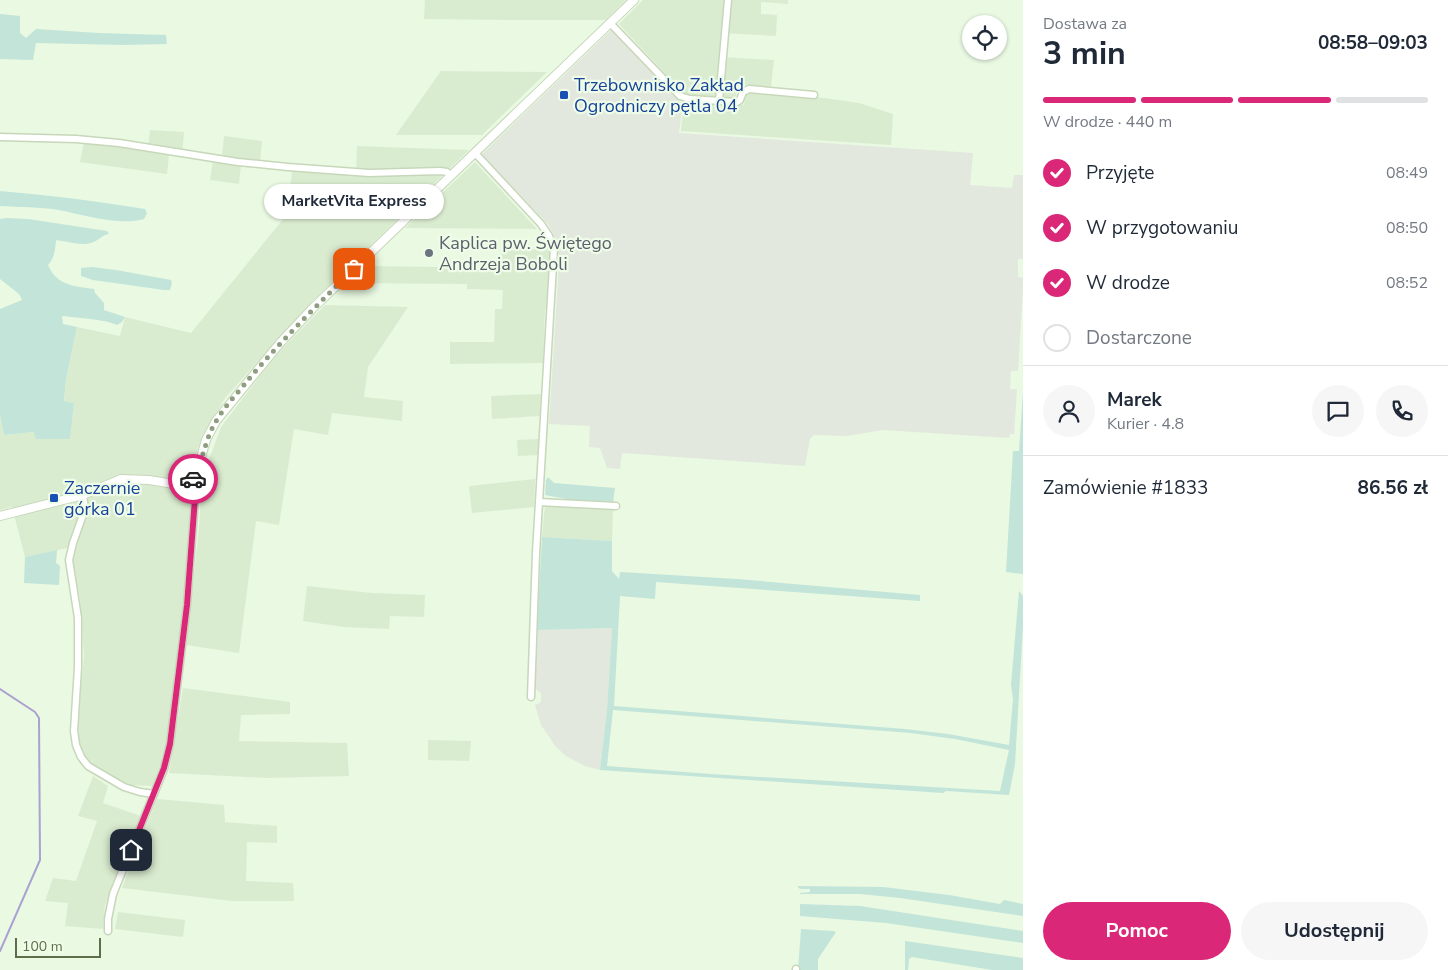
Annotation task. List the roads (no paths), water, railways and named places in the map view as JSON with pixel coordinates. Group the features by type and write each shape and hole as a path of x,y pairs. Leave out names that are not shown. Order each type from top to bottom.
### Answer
{"street":[{"path":"108,931 108,919 113,894 164,768 170,744 187,605 195,498 191,482 197,470 206,440 216,421 253,374 313,308 634,0"},
{"path":"719,101 728,0"},
{"path":"610,23 680,96 690,99 737,102 740,100 743,92 748,89 814,95"},
{"path":"0,136 119,143 253,164 369,172 445,172 451,176"},
{"path":"475,153 541,224 554,248 536,553 531,697"},
{"path":"0,516 82,495 122,479 149,480 180,485 191,482"},
{"path":"82,495 85,509 69,560 78,618 78,667 74,731 76,745 81,757 88,766 124,787 154,794"},
{"path":"539,502 616,506"}],"waterway":[{"path":"0,689 35,712 39,718 40,860 0,951"}],"place":[{"name":"Trzebownisko Zakład Ogrodniczy pętla 04","path":"564,95"},
{"name":"Kaplica pw. Świętego Andrzeja Boboli","path":"429,253"},
{"name":"MarketVita Express","path":"354,269"},
{"name":"Zaczernie górka 01","path":"54,498"}]}
